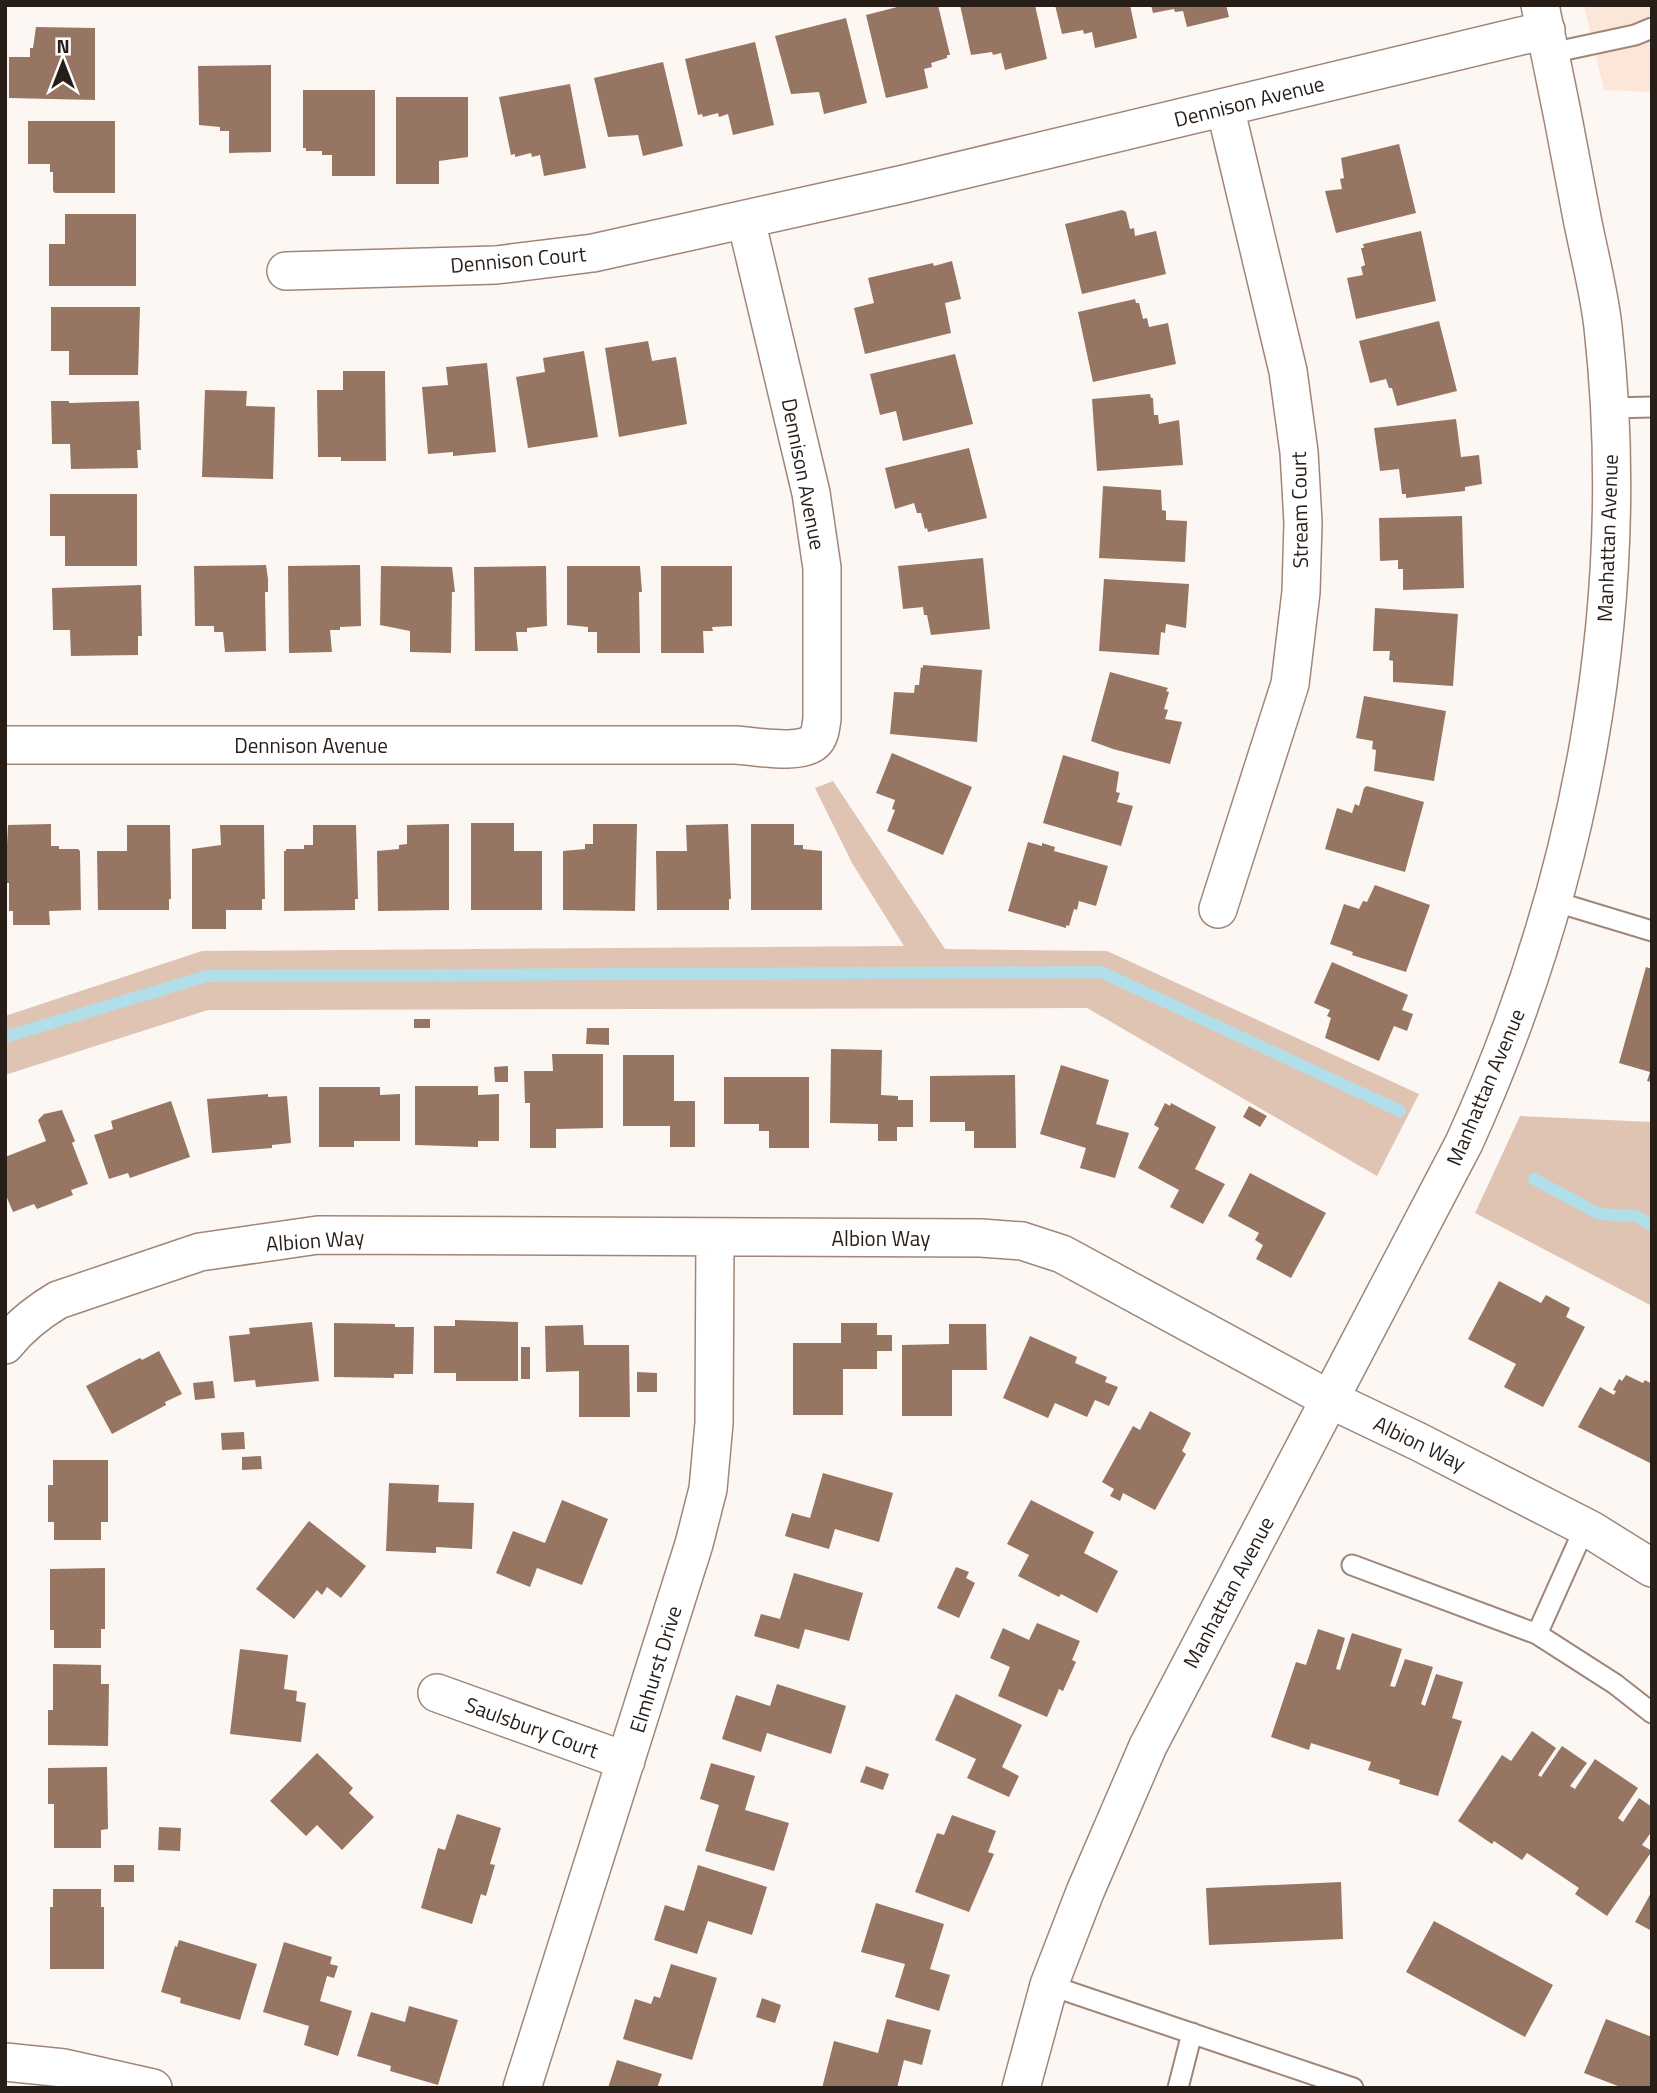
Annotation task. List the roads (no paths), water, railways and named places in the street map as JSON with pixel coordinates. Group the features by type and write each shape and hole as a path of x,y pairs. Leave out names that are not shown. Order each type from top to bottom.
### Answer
{"street":[{"name":"Dennison Avenue","path":"5,745 736,744 789,749 809,747 817,738 822,719 822,568 811,493 746,220 1546,29"},
{"name":"Manhattan Avenue","path":"1021,2088 1049,1985 1084,1892 1148,1746 1464,1143 1484,1099 1532,976 1568,849 1594,720 1608,589 1611,457 1603,326 1546,29"},
{"name":"Stream Court","path":"1218,909 1290,684 1301,592 1303,522 1299,452 1288,371 1225,107"},
{"name":"Dennison Court","path":"286,271 496,265 593,253 746,220"},
{"name":"Albion Way","path":"5,1345 42,1310 58,1300 200,1252 318,1235 981,1238 1022,1241 1062,1254 1329,1399 1585,1527 1652,1568"},
{"name":"Elmhurst Drive","path":"522,2088 694,1545 708,1489 714,1423 715,1238"},
{"name":"Saulsbury Court","path":"437,1693 626,1761"},
{"path":"5,2062 64,2068 153,2088"}],"lane":[{"path":"1546,29 1635,35 1652,28"},
{"path":"1608,408 1652,407"},
{"path":"1553,901 1652,931"},
{"path":"1537,1634 1585,1527"},
{"path":"1352,1565 1537,1634 1615,1685 1652,1713"},
{"path":"1049,1985 1353,2088"},
{"path":"1178,2088 1192,2033"}],"waterway":[{"path":"5,1037 207,976 1101,972 1400,1111"},
{"path":"1534,1179 1599,1214 1636,1216 1652,1225"}]}
